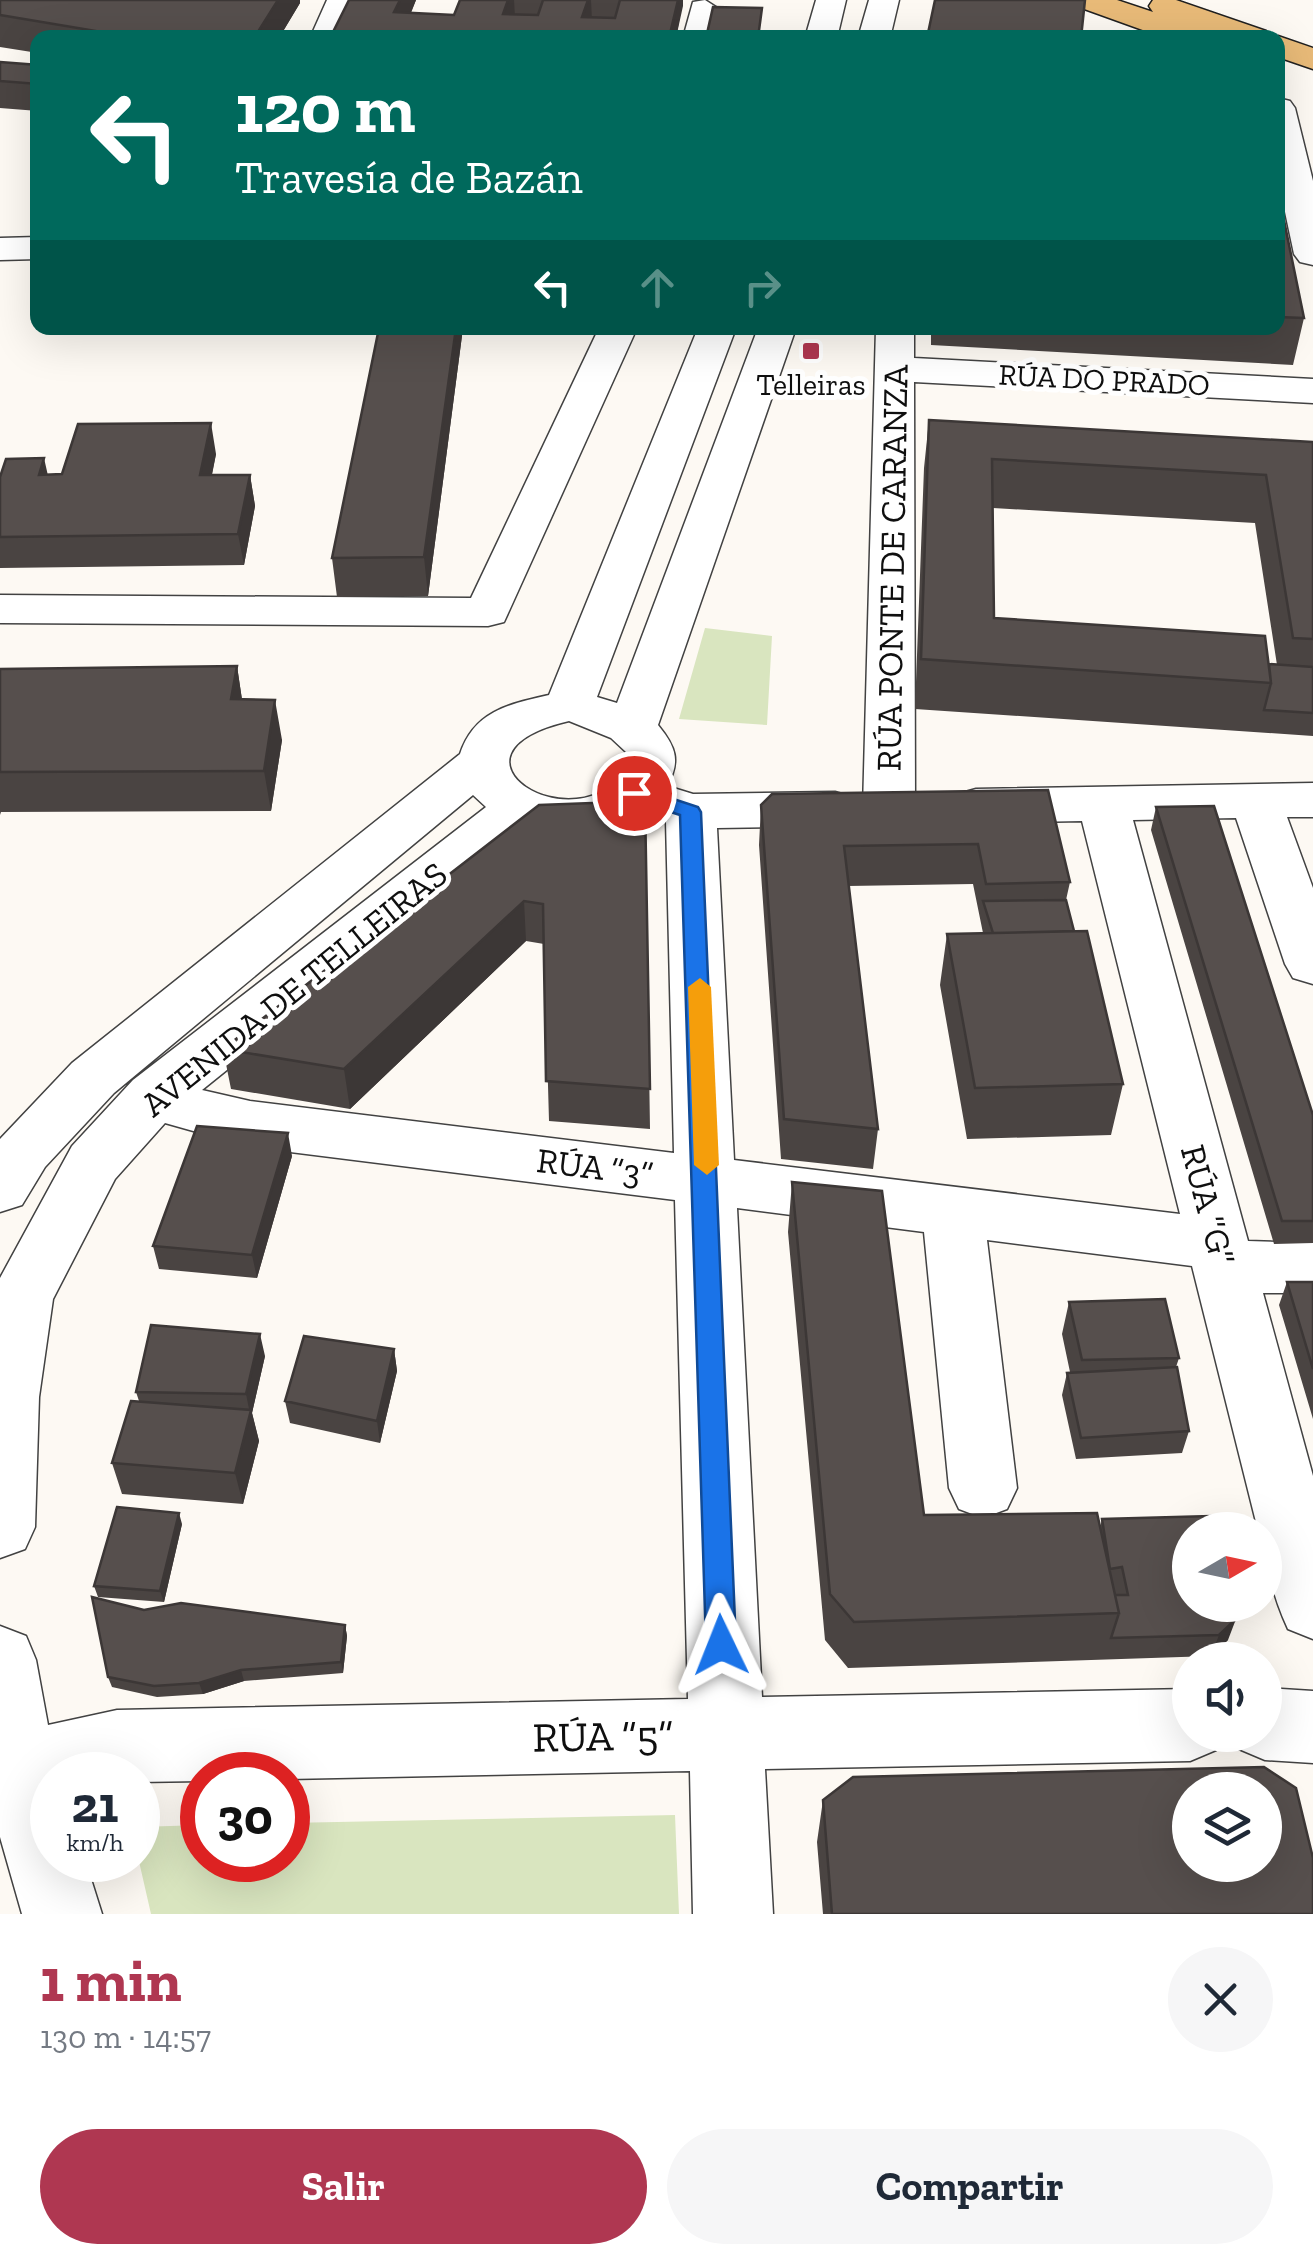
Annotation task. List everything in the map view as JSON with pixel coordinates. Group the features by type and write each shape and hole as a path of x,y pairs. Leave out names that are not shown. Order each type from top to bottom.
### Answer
{"main road":[{"path":"1087,0 1174,30"},
{"path":"1159,1 1234,30"},
{"path":"1285,49 1313,59"}],"street":[{"path":"329,30 342,0"},
{"path":"823,30 831,0"},
{"path":"876,30 884,0"},
{"path":"1292,95 1286,178 1313,254"},
{"path":"0,249 30,248"},
{"path":"0,609 488,612 615,335"},
{"path":"714,335 568,706 604,712 633,726 646,740 651,758 648,776 662,802 707,1180 732,1914"},
{"path":"633,726 775,335"},
{"name":"RÚA PONTE DE CARANZA","path":"890,808 913,437 894,369 894,335"},
{"name":"RÚA DO PRADO","path":"894,369 1313,392"},
{"name":"AVENIDA DE TELLEIRAS","path":"8,1163 93,1078 152,1027 480,763 484,745 498,730 542,709 568,706"},
{"path":"480,763 485,781 519,808 568,816 662,802 890,808 1313,800"},
{"path":"1256,801 1313,964"},
{"name":"RÚA “G”","path":"1103,804 1313,1606"},
{"name":"AVENIDA DE TELLEIRAS","path":"0,1527 6,1397 21,1299 93,1163 154,1096 519,808"},
{"name":"RÚA “3”","path":"154,1096 219,1120 953,1210 1313,1268"},
{"path":"8,1163 93,1163"},
{"path":"953,1210 982,1488"},
{"path":"0,1660 18,1768 62,1914"},
{"name":"RÚA “5”","path":"18,1768 118,1746 1172,1724"},
{"path":"1282,1725 1313,1727"}],"green space":[{"path":"705,628 772,636 767,725 679,719"},
{"path":"675,1815 679,1914 151,1914 144,1882 160,1882 160,1826 180,1826 180,1882 310,1882 310,1823"}],"building":[{"path":"0,0 278,0 259,30 90,30 0,15"},
{"path":"349,0 400,0 394,12 454,15 460,0 508,0 503,14 538,15 543,0 588,0 582,17 615,18 620,0 678,0 671,30 334,30"},
{"path":"935,0 1085,0 1082,30 929,30"},
{"path":"713,7 762,8 759,30 708,30"},
{"path":"0,62 30,64 30,83 0,81"},
{"path":"1285,225 1304,318 1285,317"},
{"path":"378,335 455,335 424,557 332,558"},
{"path":"929,420 1313,442 1313,639 1293,638 1266,475 992,459 994,618 1265,636 1271,683 921,659"},
{"path":"211,423 200,475 250,475 238,534 0,537 0,477 6,459 44,458 39,475 62,474 78,424"},
{"path":"1269,664 1313,667 1313,713 1264,710 1271,683"},
{"path":"237,666 231,699 275,700 264,771 0,772 0,669"},
{"path":"1048,790 1070,882 986,884 978,844 844,846 878,1129 784,1119 761,805 772,794"},
{"path":"645,801 650,1089 546,1081 543,904 524,901 344,1069 223,1049 539,805"},
{"path":"1214,806 1313,1115 1313,1221 1282,1221 1156,807"},
{"path":"1066,900 1074,931 993,933 983,901"},
{"path":"1087,931 1123,1084 975,1088 947,934"},
{"path":"197,1126 288,1133 252,1255 153,1246"},
{"path":"792,1182 882,1191 924,1515 1097,1513 1119,1613 854,1622 830,1594"},
{"path":"1287,1282 1313,1282 1313,1369"},
{"path":"1165,1299 1179,1358 1082,1360 1069,1302"},
{"path":"151,1325 260,1334 246,1394 136,1392"},
{"path":"304,1336 394,1349 377,1421 285,1401"},
{"path":"1177,1367 1189,1431 1081,1438 1067,1373"},
{"path":"131,1401 251,1410 235,1473 112,1463"},
{"path":"117,1507 179,1513 160,1591 94,1586"},
{"path":"1172,1517 1172,1622 1233,1622 1219,1635 1111,1638 1119,1613 1115,1595 1128,1595 1122,1567 1110,1569 1102,1519"},
{"path":"92,1597 144,1610 181,1603 345,1625 341,1662 241,1670 199,1683 154,1686 108,1677"},
{"path":"1264,1767 1272,1772 1172,1772 1172,1882 1282,1882 1282,1779 1296,1788 1313,1858 1313,1914 832,1914 823,1800 853,1777"}],"slow traffic":[{"path":"700,987 707,1165"}],"place":[{"name":"Telleiras","path":"811,351"}],"route":[{"path":"634,793 691,812 721,1645"}]}
